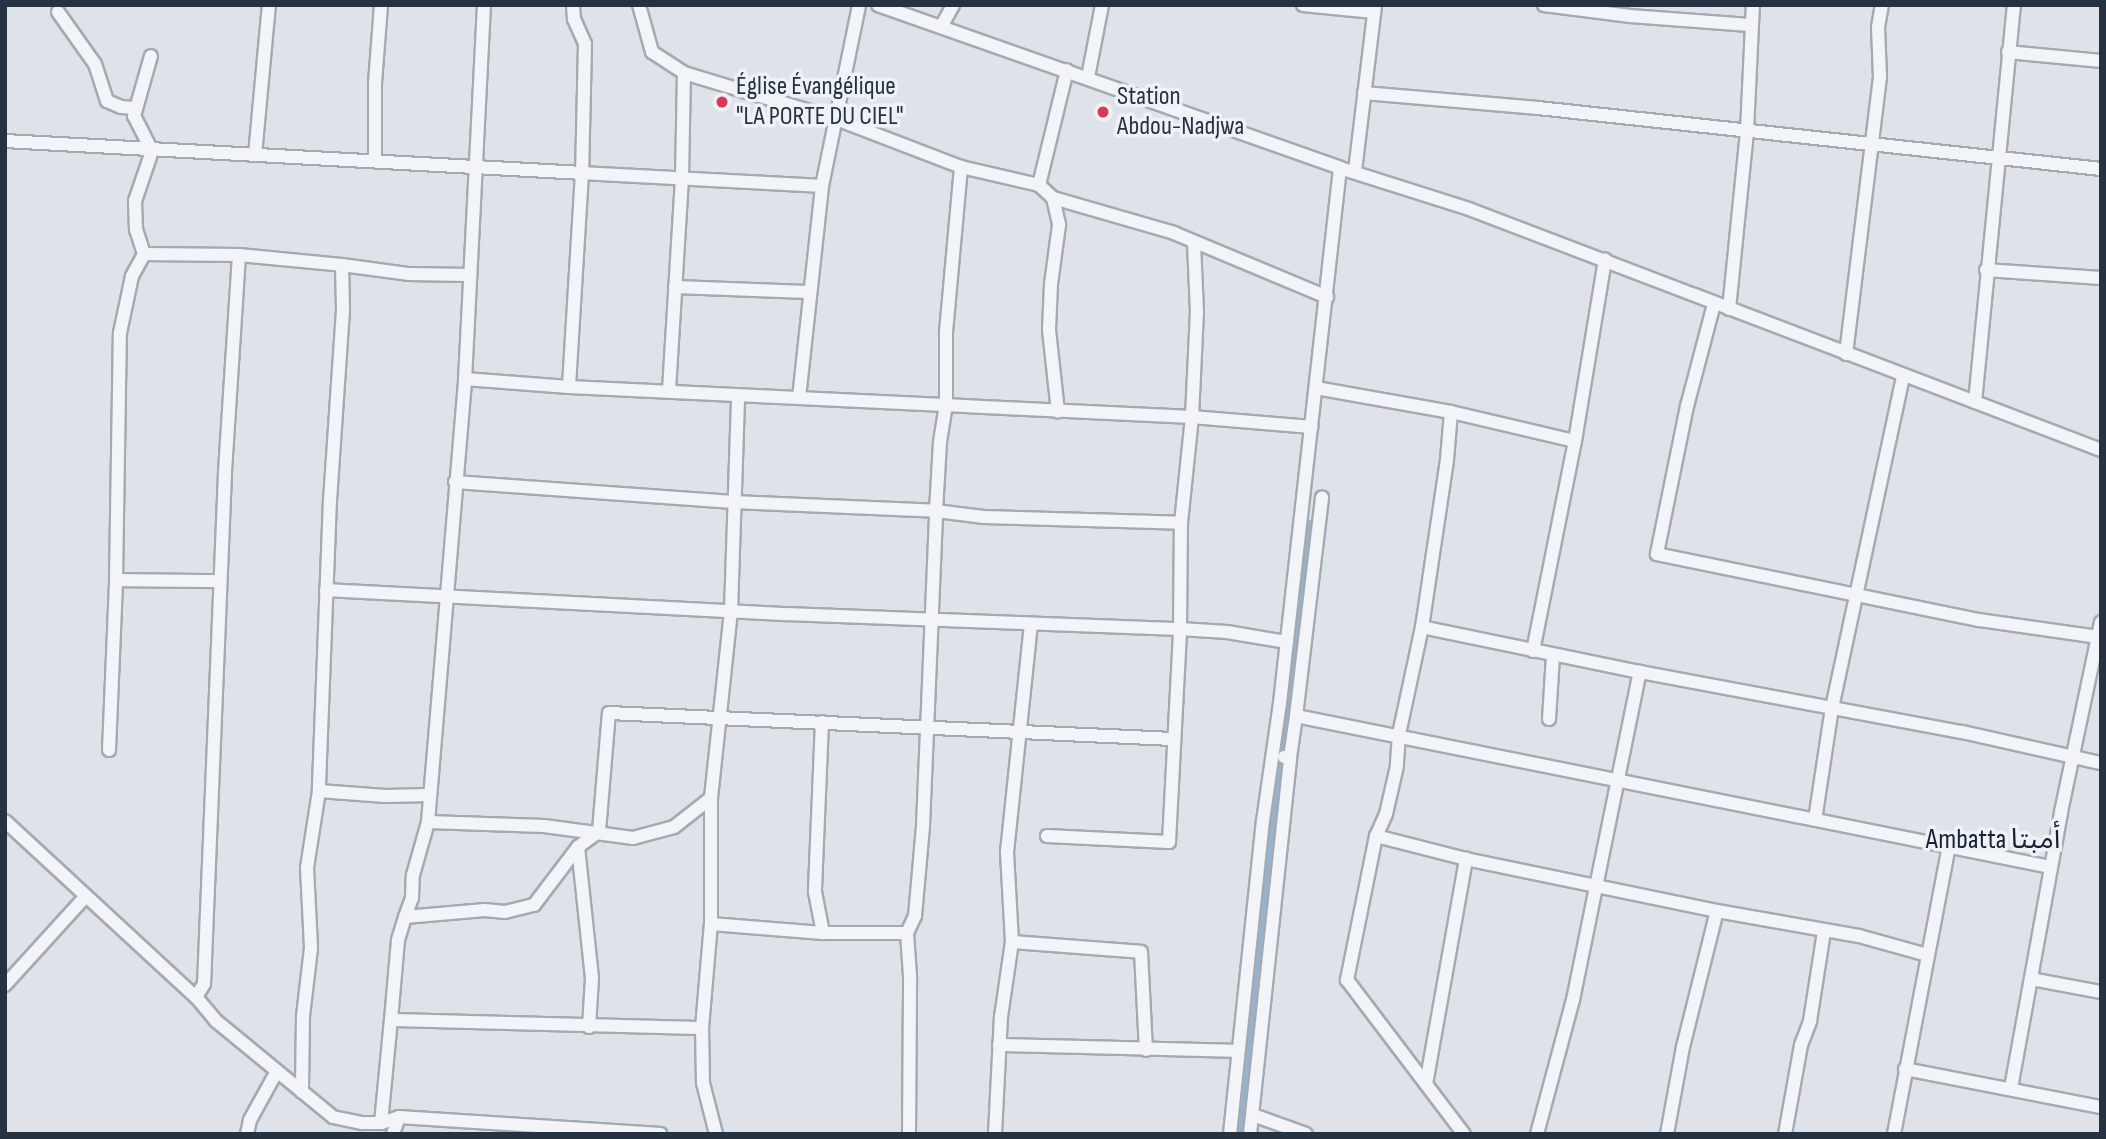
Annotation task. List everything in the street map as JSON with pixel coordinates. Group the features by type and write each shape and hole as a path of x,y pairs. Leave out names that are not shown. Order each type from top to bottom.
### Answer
{"street":[{"path":"255,155 269,5"},
{"path":"375,160 375,83 381,5"},
{"path":"381,1124 398,940 412,898 413,875 428,822 440,700 445,594 465,379 473,168 484,5"},
{"path":"569,387 582,173 585,44 574,19 573,5"},
{"path":"639,5 652,52 684,73 836,119 961,167 1039,185 1053,198 1194,242 1327,297"},
{"path":"799,398 821,186 859,5"},
{"path":"878,5 1605,258 1729,309 2101,450"},
{"path":"941,27 953,5"},
{"path":"1088,77 1102,5"},
{"path":"1303,5 1374,9 1355,171"},
{"path":"1544,5 1630,16 1750,25"},
{"path":"1729,309 1747,131 1753,5"},
{"path":"1846,354 1880,76 1878,27 1882,5"},
{"path":"1975,402 2014,5"},
{"path":"58,12 95,64 107,101 121,107 135,108"},
{"path":"2008,52 2101,61"},
{"path":"108,750 116,580 120,334 132,276 144,254 136,230 135,201 152,151 134,116 151,56"},
{"path":"1039,185 1067,69"},
{"path":"669,392 682,178 684,73"},
{"path":"1364,93 2101,169"},
{"path":"5,141 821,186"},
{"path":"909,1134 910,976 907,933 915,916 929,725 936,511 940,442 946,406 946,332 961,167"},
{"path":"1230,1134 1237,1051 1317,388 1340,168"},
{"path":"1053,198 1059,225 1051,284 1049,330 1058,412"},
{"path":"1047,836 1169,842 1180,629 1181,523 1192,416 1198,312 1194,242"},
{"path":"144,254 239,255 409,274 470,275"},
{"path":"196,997 204,984 220,581 239,255"},
{"path":"1533,651 1575,441 1605,258"},
{"path":"302,1092 303,1016 312,948 307,868 318,791 326,590 343,324 342,265"},
{"path":"1986,271 2101,278"},
{"path":"676,287 808,292"},
{"path":"1714,303 1687,406 1657,554 1979,620 2098,637"},
{"path":"1815,820 1832,708 1903,376"},
{"path":"465,379 738,396 1192,416 1312,428"},
{"path":"1317,388 1451,412 1575,441"},
{"path":"716,1134 703,1083 702,1028 711,924 711,798 731,611 738,396"},
{"path":"1451,412 1447,460 1437,509 1422,627 1399,734 1397,766 1386,814 1376,836 1347,980 1464,1134"},
{"path":"455,482 733,502 936,511 984,516 1181,523"},
{"path":"1250,1134 1290,758 1322,498"},
{"path":"116,580 220,581"},
{"path":"326,590 445,594 731,611 1180,629 1227,632 1287,642"},
{"path":"2011,1088 2072,757 2101,622"},
{"path":"995,1134 999,1045 1012,942 1007,852 1031,624"},
{"path":"1422,627 2101,763"},
{"path":"1549,719 1553,655"},
{"path":"1538,1134 1573,1000 1640,672"},
{"path":"405,918 485,910 505,912 534,905 578,847 599,831 610,713 929,725 1173,739"},
{"path":"1296,716 1399,734 2051,867"},
{"path":"822,722 815,892 823,933"},
{"path":"1273,755 1290,758"},
{"path":"318,791 385,796 429,795"},
{"path":"428,822 599,831 633,838 674,827 711,798"},
{"path":"5,821 196,997 215,1020 332,1117 381,1124 399,1117 660,1134"},
{"path":"1376,836 1466,859 1597,887 1824,932 1859,936 1927,955"},
{"path":"1894,1134 1949,845"},
{"path":"578,847 592,978 589,1027"},
{"path":"1426,1084 1466,859"},
{"path":"5,985 86,896"},
{"path":"1667,1134 1683,1047 1717,911"},
{"path":"711,924 823,933 907,933"},
{"path":"1785,1134 1801,1045 1810,1021 1824,932"},
{"path":"1012,942 1141,952 1146,1050"},
{"path":"2031,979 2101,992"},
{"path":"391,1020 702,1028"},
{"path":"999,1045 1237,1051"},
{"path":"1905,1069 2101,1107"},
{"path":"247,1134 250,1120 277,1072"},
{"path":"1253,1115 1306,1134"},
{"path":"393,1134 399,1117"}],"waterway":[{"path":"1283,749 1308,524"},
{"path":"1270,860 1282,761"},
{"path":"1240,1134 1269,868"}],"place":[{"name":"Église Évangélique \"LA PORTE DU CIEL\"","path":"722,102"},
{"name":"Station Abdou-Nadjwa","path":"1103,112"}],"district":[{"name":"Ambatta أمبتا","path":"1993,840"}]}
